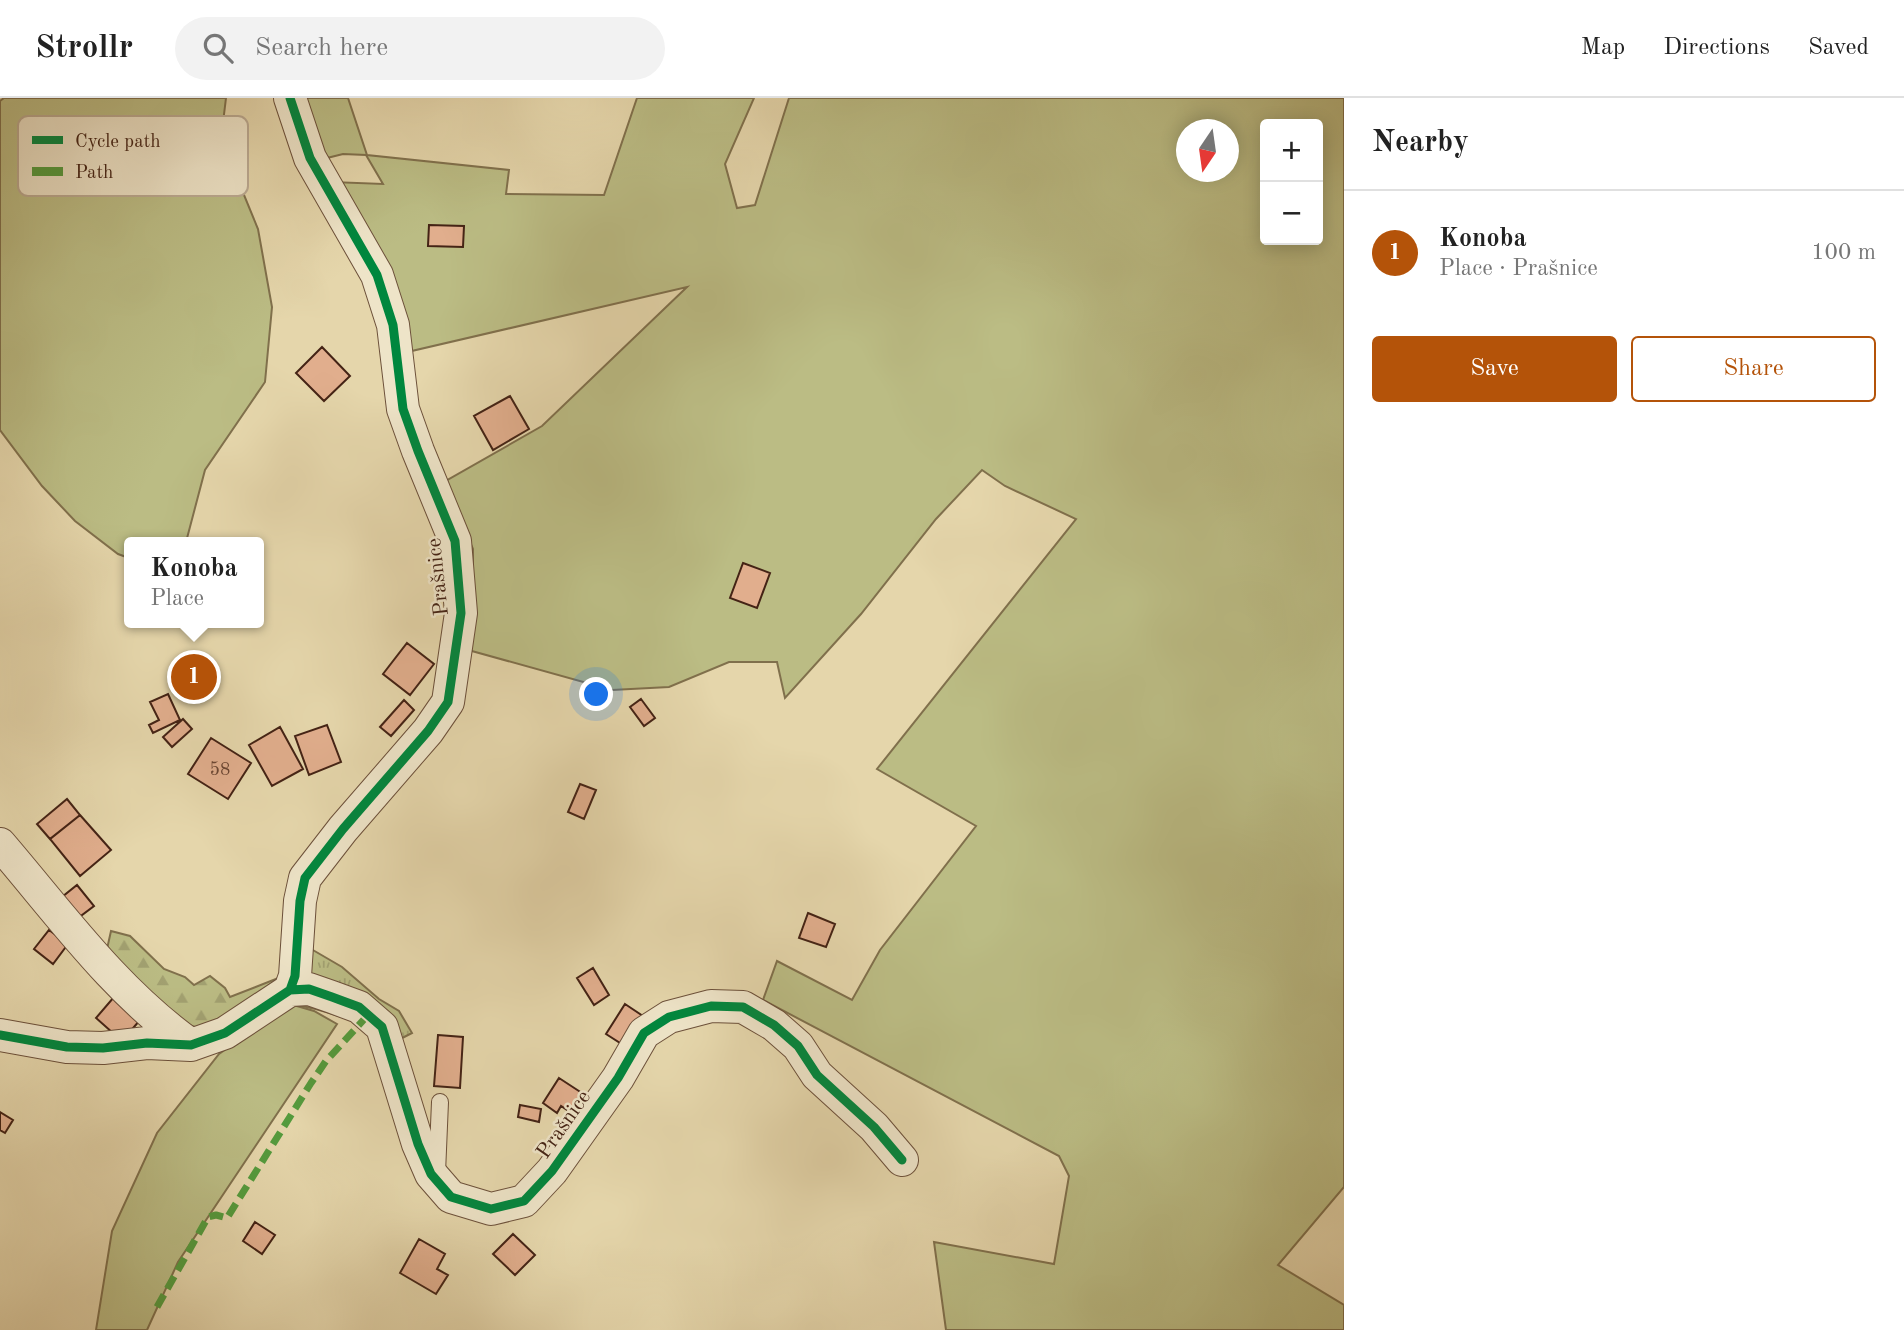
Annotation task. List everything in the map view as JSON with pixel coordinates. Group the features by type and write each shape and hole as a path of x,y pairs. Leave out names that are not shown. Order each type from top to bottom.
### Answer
{"street":[{"name":"Prašnice","path":"290,98 310,158 377,275 393,325 403,409 455,541 461,613 448,702 428,731 343,829 305,878 300,901 295,976 289,990 309,989 359,1007 382,1027 418,1144 431,1174 451,1197 491,1209 524,1201 552,1171 618,1078 644,1033 669,1017 710,1006 743,1007 774,1025 798,1046 817,1075 874,1127 902,1160"},
{"path":"0,844 99,964 171,1031 191,1045"},
{"path":"0,1035 67,1047 103,1048 147,1043 191,1045 225,1033 289,990"}],"lane":[{"path":"437,1181 440,1102"}],"green space":[{"path":"4,98 226,98 224,116 18,116 18,196 244,196 258,229 272,307 265,382 205,470 187,537 124,537 124,556 118,554 75,521 42,486 0,430 0,101"},
{"path":"301,98 348,98 367,155 509,170 506,194 604,195 637,98 754,98 725,164 737,208 755,205 789,98 1344,98 1344,1187 1278,1265 1344,1305 1344,1330 946,1330 934,1242 1054,1264 1069,1176 1059,1156 763,1000 777,961 852,1000 880,950 976,826 877,769 1076,519 1005,486 982,470 936,519 861,614 785,698 777,662 729,662 669,687 612,690 461,648 473,597 473,549 444,482 542,426 687,287 403,353 332,182 383,184 366,155 343,154 323,159"},
{"path":"111,931 130,936 164,969 185,977 194,985 210,976 225,988 230,997 281,977 218,1035 160,1015 105,958"},
{"path":"306,946 342,967 379,999 399,1011 412,1033 379,1050 375,1030 333,1014 290,1004"},
{"path":"290,1004 314,1011 337,1024 178,1262 147,1330 96,1330 112,1231 157,1133 219,1054"}],"building":[{"path":"429,225 464,226 463,247 428,246"},
{"path":"322,347 350,376 324,401 296,373"},
{"path":"510,396 529,429 493,450 474,416"},
{"path":"743,563 770,573 757,608 730,598"},
{"path":"407,643 434,664 410,695 383,674"},
{"path":"191,661 209,673 196,693 178,680"},
{"path":"168,694 180,720 153,733 149,725 159,720 150,702"},
{"path":"641,699 655,718 644,726 630,707"},
{"path":"404,700 414,710 391,736 380,727"},
{"path":"183,719 192,729 172,747 163,737"},
{"path":"327,725 341,762 309,775 295,736"},
{"path":"280,727 303,769 272,786 249,745"},
{"path":"211,738 251,763 228,799 188,774"},
{"path":"580,784 596,790 584,819 568,812"},
{"path":"67,799 80,815 50,839 37,824"},
{"path":"80,815 111,850 80,876 50,839"},
{"path":"77,885 94,906 78,918 62,897"},
{"path":"808,913 835,924 826,947 799,938"},
{"path":"49,930 68,944 53,964 34,949"},
{"path":"593,968 609,995 594,1005 577,978"},
{"path":"114,997 140,1020 122,1041 96,1018"},
{"path":"625,1004 646,1018 628,1048 606,1034"},
{"path":"438,1035 463,1037 460,1088 434,1086"},
{"path":"559,1078 588,1097 576,1116 561,1106 557,1113 543,1103"},
{"path":"520,1105 541,1109 539,1122 518,1117"},
{"path":"0,1112 13,1120 5,1133 0,1130"},
{"path":"255,1222 275,1235 262,1254 243,1241"},
{"path":"513,1234 535,1255 515,1275 493,1254"},
{"path":"419,1239 445,1254 437,1269 448,1275 436,1294 400,1273"}],"marked path":[{"path":"157,1307 208,1217 216,1215 227,1218 326,1061 368,1015"}],"cycle path":[{"path":"0,1035 67,1047 103,1048 147,1043 191,1045 225,1033 290,990 295,976 300,901 305,878 343,829 428,731 448,702 461,613 455,541 403,409 393,325 377,275 310,158 290,98"},
{"path":"290,990 309,989 359,1007 382,1027 418,1144 431,1174 451,1197 491,1209 524,1201 552,1171 618,1078 644,1033 669,1017 711,1006 743,1007 774,1025 798,1046 817,1075 874,1127 902,1160"}],"place":[{"name":"Konoba","path":"194,677"}]}
